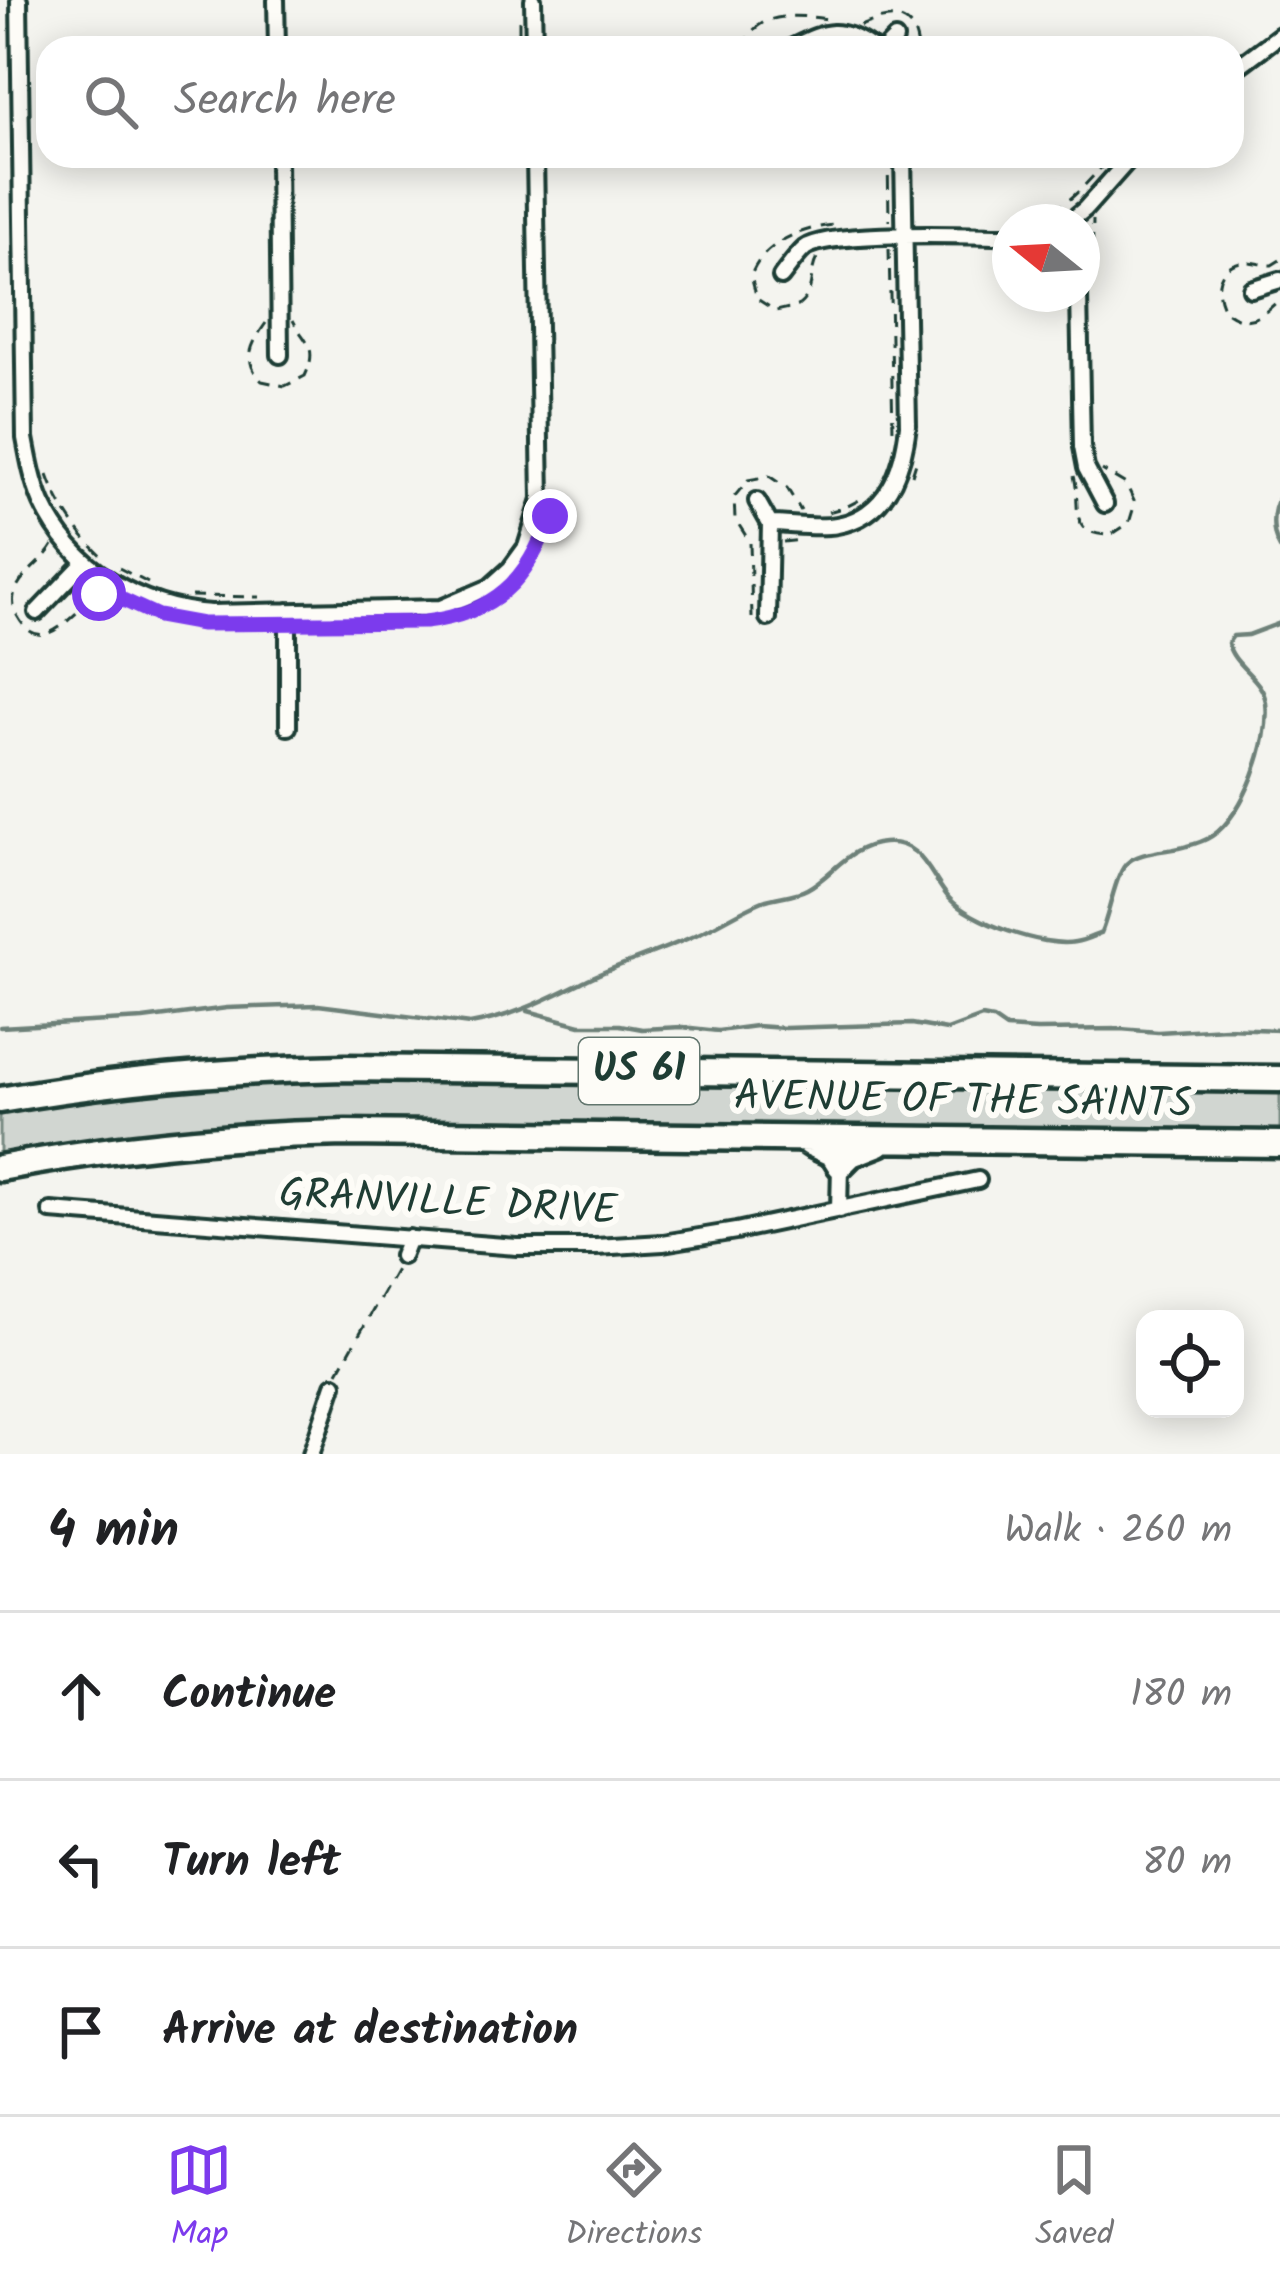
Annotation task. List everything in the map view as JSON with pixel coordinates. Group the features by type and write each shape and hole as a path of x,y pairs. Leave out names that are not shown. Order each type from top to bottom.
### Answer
{"highway":[{"name":"AVENUE OF THE SAINTS","path":"0,1100 130,1080 321,1068 1280,1078"},
{"name":"AVENUE OF THE SAINTS","path":"0,1168 130,1146 274,1134 1280,1144"},
{"path":"800,1138 833,1154 840,1165 851,1154 887,1140"}],"street":[{"path":"19,0 25,438 31,470 43,504 84,563 131,593 188,611 441,608 490,587 510,569 526,547 541,499 536,168"},
{"path":"276,0 277,36"},
{"path":"533,0 534,36"},
{"path":"816,36 824,32 852,36"},
{"path":"1244,62 1280,35"},
{"path":"278,168 280,355"},
{"path":"770,524 836,525 865,515 889,492 904,459 908,424 897,236 902,168"},
{"path":"1089,204 1121,168"},
{"path":"781,277 806,248 825,240 992,230"},
{"path":"1250,289 1280,280"},
{"path":"1079,312 1082,447 1086,468 1105,504"},
{"path":"758,501 770,524 760,618"},
{"path":"37,612 84,563"},
{"path":"288,611 288,728"},
{"path":"839,1210 840,1165"},
{"name":"GRANVILLE DRIVE","path":"51,1211 518,1246 641,1244 736,1231 978,1180"},
{"path":"401,1259 410,1238"},
{"path":"311,1454 334,1385"}],"path":[{"path":"519,16 519,36"},
{"path":"889,168 897,236 893,436"},
{"path":"1067,204 1101,168"},
{"path":"909,480 919,441"},
{"path":"44,463 58,500 106,559"},
{"path":"760,618 750,542 733,512 737,490 754,477 769,476 782,483 799,509 809,514"},
{"path":"828,512 872,490"},
{"path":"778,547 786,541 807,540"},
{"path":"52,542 49,553 16,590 14,605 24,626 43,633 56,631 92,597 110,594"},
{"path":"119,569 163,589"},
{"path":"188,595 264,597"},
{"path":"448,620 495,599"},
{"path":"334,1385 401,1259"}],"shaded area":[{"path":"299,1076 1280,1087 1280,1135 328,1125 0,1159 0,1109 130,1088"}],"waterway":[{"path":"1280,496 1273,522 1280,548"},
{"path":"0,1027 318,1005 470,1024 486,1021 684,940 763,901 802,891 860,849 884,843 916,853 949,898 973,916 1027,937 1082,941 1101,933 1126,864 1139,856 1207,839 1235,811 1260,756 1266,703 1260,686 1228,643 1233,636 1280,623"},
{"path":"528,1011 580,1025 718,1031 756,1026 912,1024 947,1030 982,1017 1006,1028 1037,1030 1280,1030"}],"route":[{"path":"99,594 110,594 158,616 202,624 448,620 478,609 512,586 540,545 550,516"}]}
